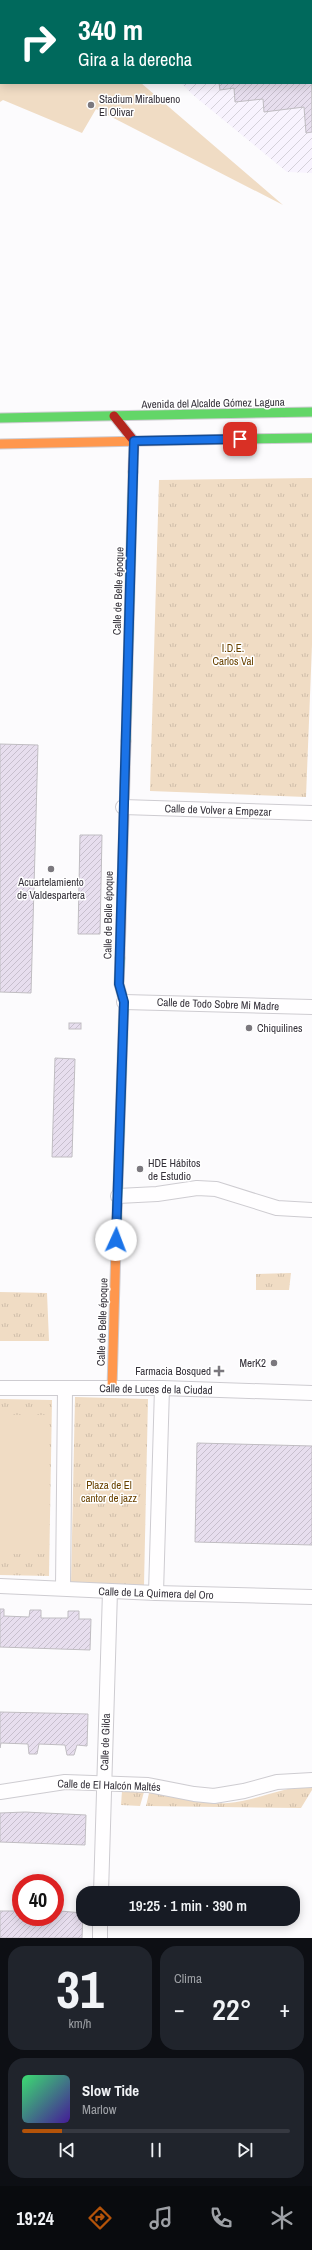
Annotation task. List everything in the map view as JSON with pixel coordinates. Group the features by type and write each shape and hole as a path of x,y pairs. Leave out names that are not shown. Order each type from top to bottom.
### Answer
{"street":[{"name":"Avenida del Alcalde Gómez Laguna","path":"0,418 312,412"},
{"path":"114,416 134,441"},
{"path":"0,444 312,438"},
{"name":"Calle de Belle époque","path":"112,1388 124,1002 119,984 134,441"},
{"name":"Calle de Volver a Empezar","path":"123,807 312,813"},
{"name":"Calle de Todo Sobre Mi Madre","path":"124,1002 312,1007"},
{"path":"118,1196 158,1194 197,1188 216,1189 277,1208 312,1210"},
{"name":"Calle de Luces de la Ciudad","path":"0,1388 65,1390 162,1388 312,1393"},
{"path":"156,1593 162,1388"},
{"path":"63,1587 65,1390"},
{"name":"Calle de La Quimera del Oro","path":"0,1586 63,1587 156,1593 312,1597"},
{"name":"Calle de Gilda","path":"101,1886 110,1591"},
{"name":"Calle de El Halcón Maltés","path":"0,1792 65,1782 148,1785 194,1794 214,1796 244,1791 277,1782 312,1780"},
{"path":"100,1926 100,1938"}],"shaded area":[{"path":"182,84 312,84 312,173 287,172 193,95"}],"green space":[{"name":"Stadium Miralbueno El Olivar","path":"0,84 142,84 283,205 96,109 82,133 3,100 0,102"},
{"name":"I.D.E. Carlos Val","path":"312,478 312,645 306,797 150,791 159,480"},
{"path":"291,1273 289,1290 256,1290 256,1274"},
{"path":"0,1292 47,1293 49,1341 0,1341"},
{"name":"Plaza de El cantor de jazz","path":"75,1397 148,1399 144,1585 71,1584"},
{"path":"0,1399 52,1400 49,1576 0,1575"},
{"path":"0,1415 49,1415 49,1554 0,1554"},
{"path":"307,1786 312,1788 312,1790 301,1808 146,1806 149,1793 198,1802 228,1803 248,1800 287,1789"},
{"path":"122,1791 144,1792 140,1806 121,1805"}],"building":[{"path":"219,84 312,84 312,132 306,133 304,107 264,112 263,99 235,102 234,88 220,90"},
{"path":"0,744 38,745 31,993 0,992"},
{"path":"80,835 102,835 100,934 78,934"},
{"path":"69,1023 81,1023 81,1029 69,1029"},
{"path":"55,1058 75,1059 72,1157 52,1157"},
{"path":"197,1443 312,1446 312,1545 195,1542"},
{"path":"0,1609 4,1609 4,1616 29,1617 30,1610 41,1610 41,1618 68,1618 68,1611 79,1611 79,1619 91,1619 90,1650 0,1647"},
{"path":"0,1712 88,1714 87,1746 77,1745 74,1755 67,1755 65,1745 39,1744 37,1754 29,1754 28,1744 1,1743 0,1748"},
{"path":"25,1812 86,1815 85,1845 0,1842 0,1813"},
{"path":"0,1911 12,1911 12,1926 64,1926 64,1911 76,1912 76,1926 82,1926 82,1938 0,1938"}],"traffic: fast":[{"path":"0,418 312,412"},
{"path":"240,439 312,438"},
{"path":"126,741 133,472"},
{"path":"116,1245 124,1002 119,984 120,958"}],"traffic: slow":[{"path":"0,444 240,439"},
{"path":"120,958 126,741"},
{"path":"112,1388 116,1245"}],"traffic: jam":[{"path":"114,416 134,441 133,472"}],"place":[{"name":"Stadium Miralbueno El Olivar","path":"91,105"},
{"name":"Acuartelamiento de Valdespartera","path":"51,869"},
{"name":"Chiquilines","path":"249,1028"},
{"name":"HDE Hábitos de Estudio","path":"140,1169"},
{"name":"MerK2","path":"274,1363"},
{"name":"Farmacia Bosqued","path":"219,1371"}],"route":[{"path":"116,1240 124,1002 119,984 134,441 240,439"}]}
